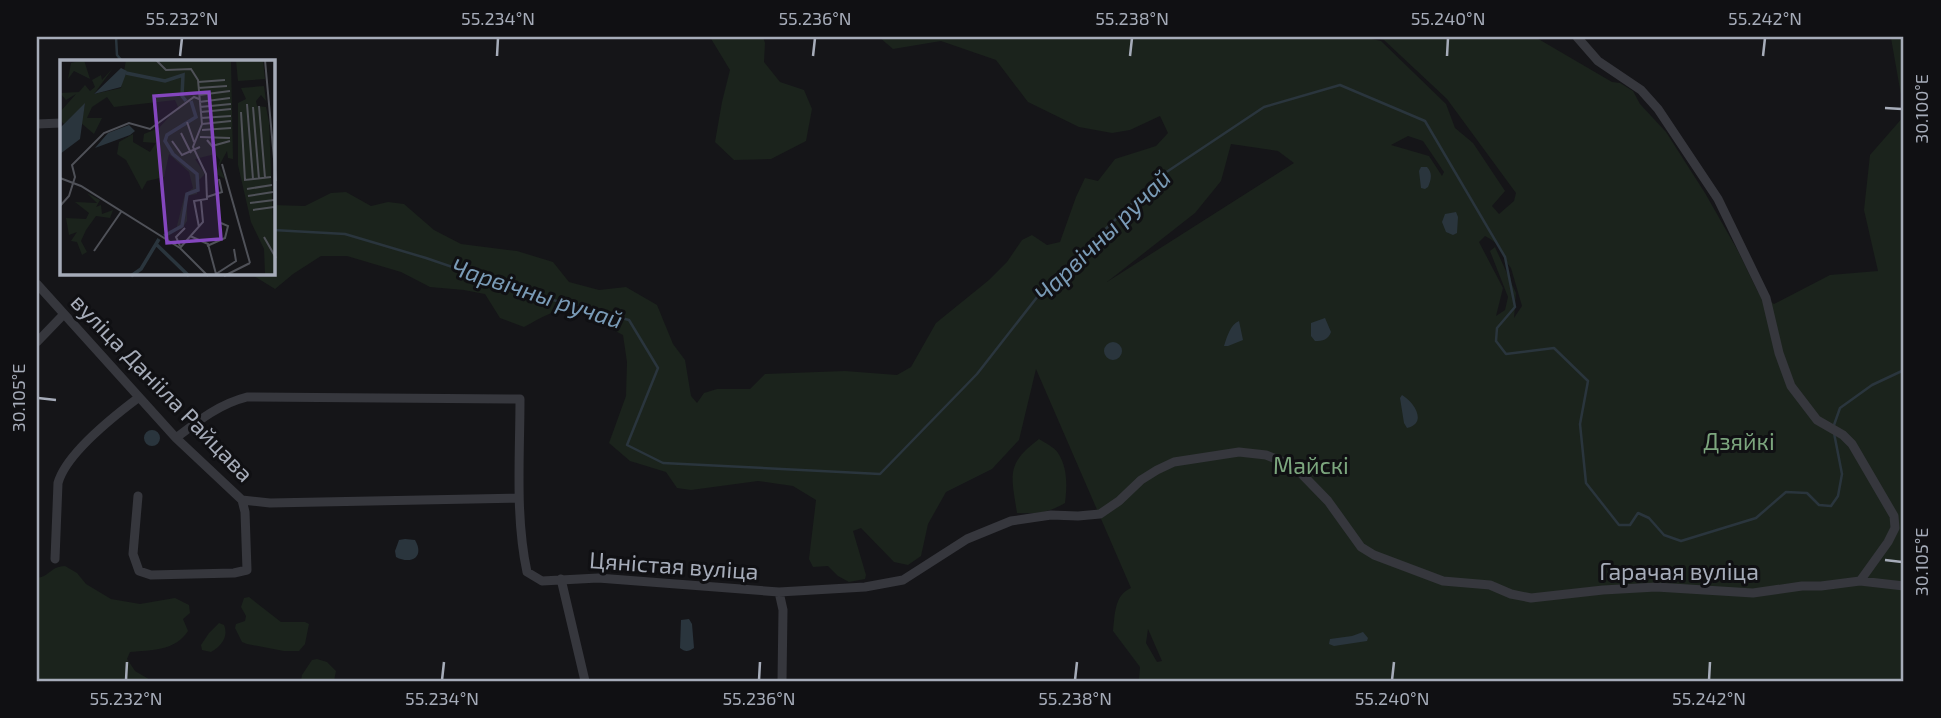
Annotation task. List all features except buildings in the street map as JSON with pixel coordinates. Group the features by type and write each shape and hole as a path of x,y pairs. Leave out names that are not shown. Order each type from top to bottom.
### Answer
{"street":[{"path":"1577,37 1598,61 1641,90 1658,109 1686,151 1717,199 1766,298 1779,353 1791,386 1817,420 1843,435 1852,444 1894,516 1895,528 1860,581"},
{"path":"37,124 60,122"},
{"name":"вуліца Данііла Райцава","path":"37,284 138,398 242,500 270,503 519,498"},
{"path":"37,342 64,314"},
{"path":"176,438 229,402 247,397 520,399 519,498"},
{"path":"55,559 58,483 61,473 104,426 138,398"},
{"name":"Гарачая вуліца","path":"779,593 865,587 903,580 967,539 1011,521 1051,515 1078,516 1100,513 1119,501 1141,480 1174,462 1239,452 1266,455 1294,466 1328,501 1361,547 1374,555 1443,581 1490,585 1511,594 1531,598 1656,586 1753,593 1860,581 1904,586"},
{"path":"138,496 133,554 139,571 151,575 234,573 247,570 245,512 242,500"},
{"name":"Цяністая вуліца","path":"519,498 527,572 542,580 598,578 779,593 783,611 782,681"},
{"name":"Цяністая вуліца","path":"561,579 584,681"}],"green space":[{"path":"710,37 763,37 764,62 780,82 804,90 812,109 806,141 771,159 734,160 715,142 730,70"},
{"path":"879,37 1363,37 1381,41 1446,104 1455,128 1473,143 1505,191 1492,206 1499,214 1514,201 1516,193 1447,99 1384,40 1372,37 1535,37 1612,82 1620,83 1633,91 1640,104 1666,132 1705,193 1758,292 1774,304 1830,275 1878,271 1864,210 1870,155 1904,116 1904,681 1139,681 1140,667 1113,631 1118,600 1131,588 1036,369 1019,440 992,469 946,492 928,524 921,556 908,565 894,562 861,528 853,531 866,575 865,579 849,582 828,566 813,567 809,559 816,500 793,486 758,481 691,490 677,488 666,472 630,461 609,443 626,396 627,362 623,335 599,322 581,314 563,311 547,315 524,327 500,318 485,294 430,287 401,272 347,256 321,256 275,289 252,275 275,275 275,205 305,206 331,193 346,192 371,206 388,202 404,204 434,230 461,244 517,251 553,262 569,282 599,290 626,287 657,305 673,344 685,360 691,396 697,403 704,393 717,389 750,389 765,374 845,371 897,375 911,367 936,323 989,280 1007,262 1022,240 1032,235 1047,245 1060,242 1085,178 1098,181 1115,159 1156,146 1168,133 1160,116 1130,130 1112,133 1079,127 1028,102 996,60 941,41 893,49","holes":["1408,136 1423,141 1444,172 1442,176 1429,156 1391,145","1231,144 1278,151 1294,163 1107,282 1195,213 1221,181","1485,236 1496,243 1511,268 1522,306 1514,318 1516,293 1495,247 1490,251 1508,297 1505,310 1496,316 1503,288 1479,242","1148,629 1162,661 1157,662 1146,643"]},
{"path":"1904,37 1904,112 1891,38"},
{"path":"1039,439 1058,453 1064,465 1065,503 1042,512 1017,513 1013,471 1021,456"},
{"path":"65,566 77,573 86,584 111,599 140,604 175,598 189,605 190,613 183,619 188,631 183,638 170,646 130,652 127,659 135,671 152,681 37,681 37,578"},
{"path":"249,597 281,622 309,624 305,644 299,651 284,651 242,642 235,628 236,624 245,621 246,616 241,607 244,598"},
{"path":"219,623 224,625 225,629 223,641 211,652 202,650 201,645"},
{"path":"312,660 327,662 336,671 334,681 301,681"}],"shaded area":[{"path":"1421,167 1427,167 1431,174 1425,189 1421,188"},
{"path":"1456,212 1457,233 1453,235 1446,232 1442,222 1445,214"},
{"path":"1325,318 1331,332 1325,340 1315,341 1311,336 1311,323"},
{"path":"1239,321 1243,340 1224,346 1231,328"},
{"path":"1113,342 1119,345 1122,351 1119,357 1113,360 1107,357 1104,351 1107,345"},
{"path":"1402,395 1411,402 1418,417 1417,422 1407,428 1400,398"},
{"path":"152,430 158,432 158,444 152,446 146,444 144,438 146,432"},
{"path":"399,540 415,540 418,546 417,555 411,560 396,557"},
{"path":"689,619 692,624 694,648 687,651 680,648 681,620"},
{"path":"1363,632 1368,638 1367,641 1334,646 1329,644 1330,639"}],"waterway":[{"name":"Чарвічны ручай","path":"116,37 117,55 121,60"},
{"name":"Чарвічны ручай","path":"275,230 345,234 534,295 629,320 658,368 627,445 663,463 880,474 977,374 1045,287 1162,175 1264,107 1340,85 1425,121 1505,257 1515,307 1497,328 1496,341 1506,354 1554,348 1588,381 1580,424 1586,483 1619,525 1630,525 1638,513 1649,518 1664,535 1681,541 1756,518 1786,492 1807,493 1819,505 1831,506 1838,496 1842,474 1834,433"},
{"name":"Чарвічны ручай","path":"1834,425 1840,408 1872,385 1904,370"}],"park label":[{"name":"Дзяйкі","path":"1739,442"},
{"name":"Майскі","path":"1311,466"}]}
